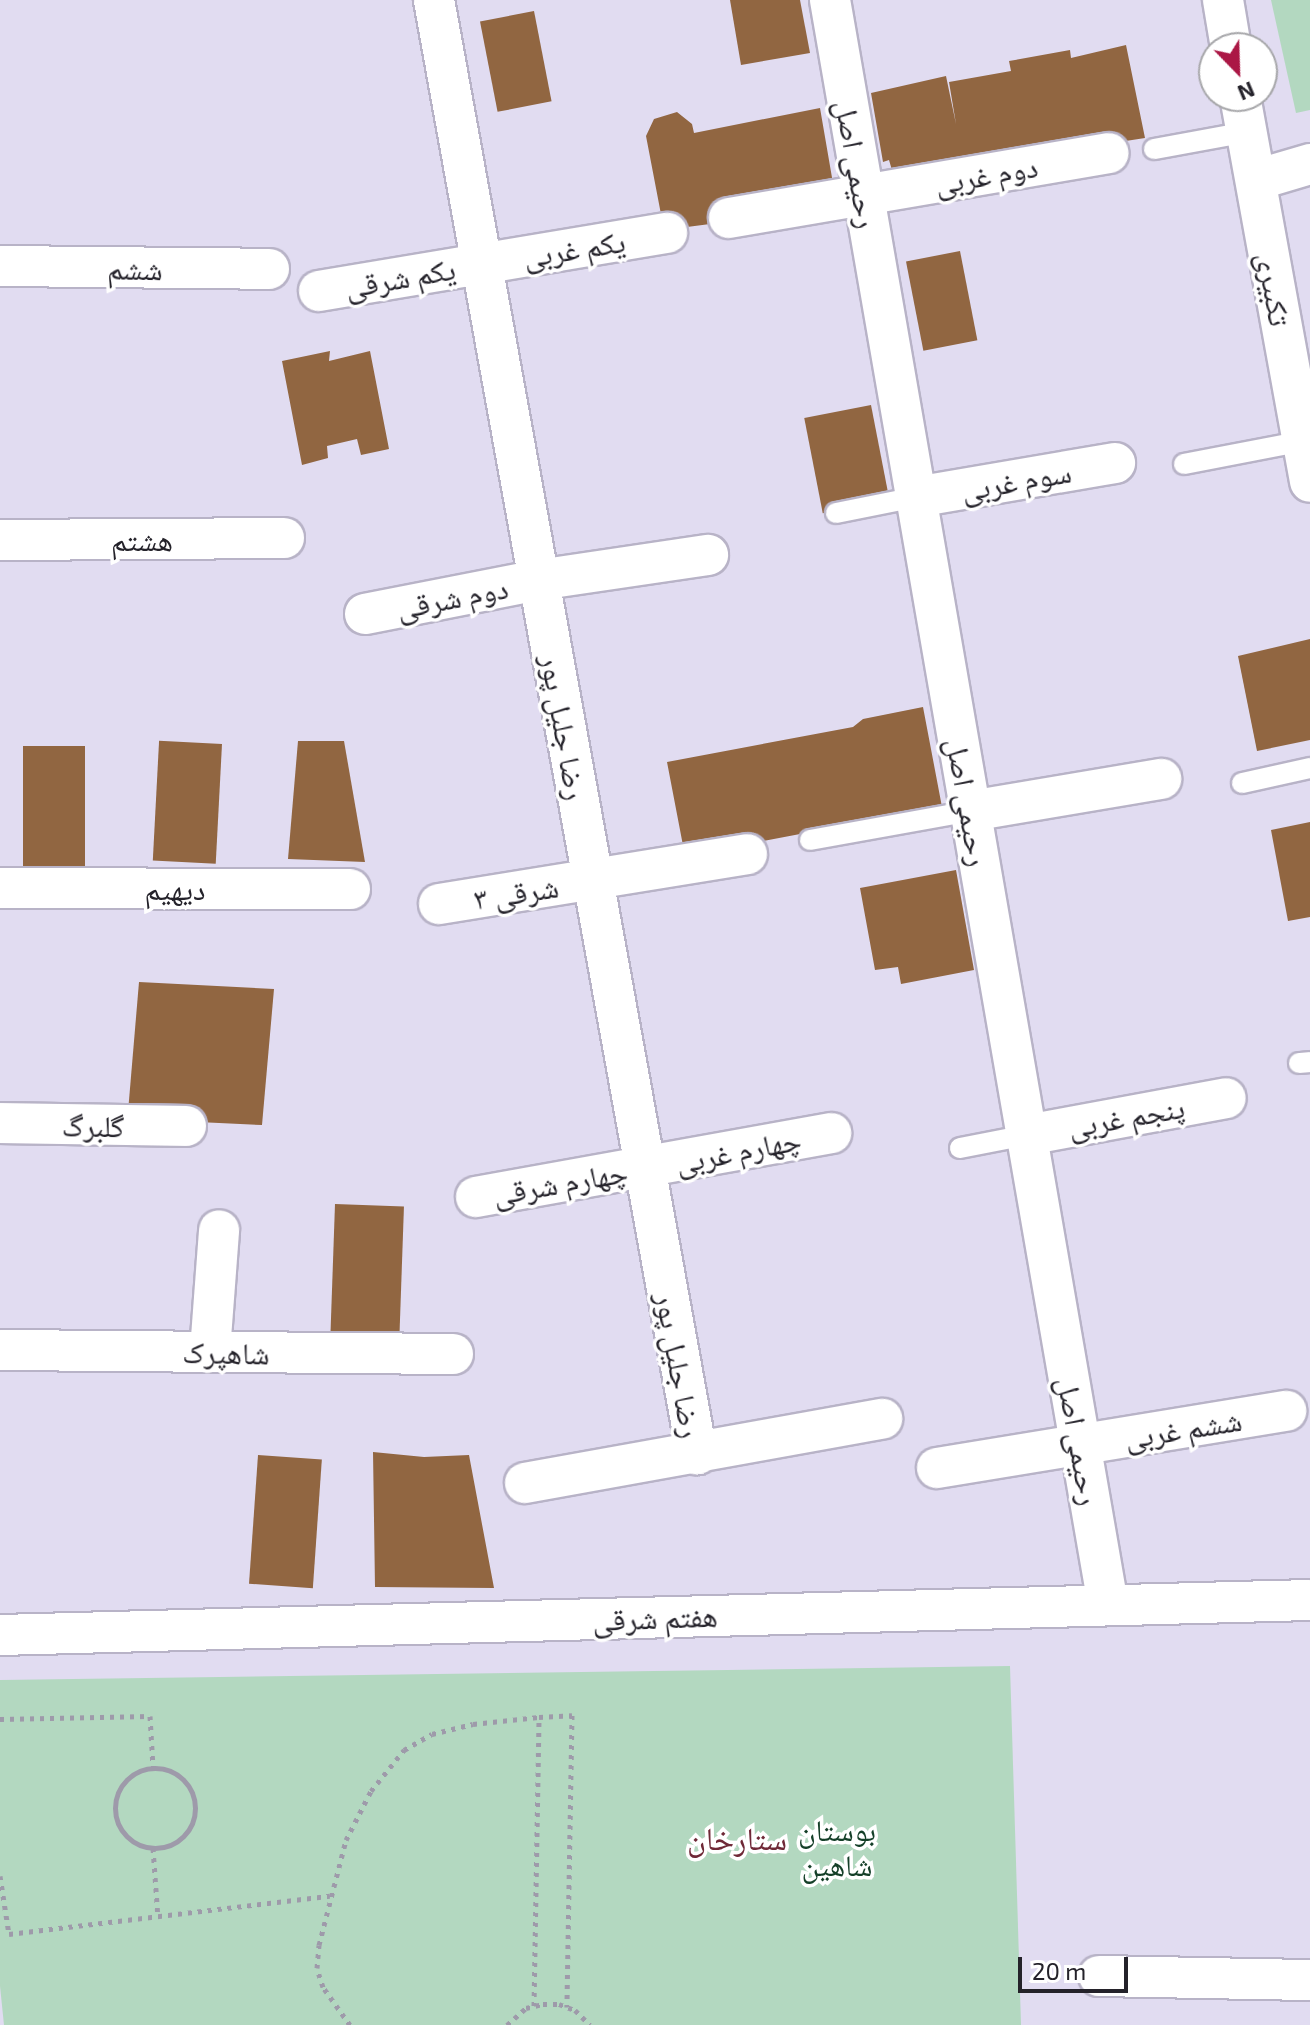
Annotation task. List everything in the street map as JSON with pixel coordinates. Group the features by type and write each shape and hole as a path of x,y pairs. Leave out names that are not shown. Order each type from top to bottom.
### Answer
{"street":[{"name":"رضا جلیل پور","path":"434,0 697,1454"},
{"name":"رحیمی اصل","path":"830,0 1108,1604"},
{"path":"1223,0 1228,32"},
{"name":"تکبیری","path":"1243,114 1310,482"},
{"name":"دوم غربی","path":"864,196 1108,153"},
{"path":"1256,180 1310,164"},
{"path":"729,218 864,196"},
{"name":"یکم غربی","path":"481,262 667,233"},
{"name":"یکم شرقی","path":"319,291 481,262"},
{"name":"ششم","path":"0,266 269,269"},
{"name":"سوم غربی","path":"916,497 1115,463"},
{"name":"هشتم","path":"0,540 284,538"},
{"path":"538,580 708,555"},
{"name":"دوم شرقی","path":"365,614 538,580"},
{"path":"971,811 1161,779"},
{"path":"593,880 747,854"},
{"name":"۳ شرقی","path":"439,904 593,880"},
{"name":"دیهیم","path":"0,888 350,889"},
{"name":"پنجم غربی","path":"1027,1135 1226,1098"},
{"name":"گلبرگ","path":"0,1123 186,1126"},
{"name":"چهارم غربی","path":"645,1168 831,1133"},
{"name":"چهارم شرقی","path":"476,1197 645,1168"},
{"path":"210,1351 219,1230"},
{"name":"شاهپرک","path":"0,1350 453,1354"},
{"name":"ششم غربی","path":"937,1468 1286,1411"},
{"path":"525,1483 882,1419"},
{"name":"هفتم شرقی","path":"0,1635 1310,1600"},
{"path":"1099,1976 1310,1980"}],"lane":[{"path":"1154,149 1243,114"},
{"path":"1184,464 1303,441"},
{"path":"836,513 916,497"},
{"path":"1242,783 1310,768"},
{"path":"810,840 971,811"},
{"path":"960,1148 1027,1135"}],"path":[{"path":"350,2025 323,1987 317,1968 330,1896 346,1840 371,1791 404,1750 446,1731 572,1715 567,2007"},
{"path":"0,1719 150,1716 153,1767"},
{"path":"534,2006 539,1717"},
{"path":"153,1767 173,1771 184,1779 195,1803 190,1828 182,1838 171,1845 153,1848 131,1841 121,1832 114,1805 125,1781 135,1772 153,1767"},
{"path":"153,1848 158,1917"},
{"path":"0,1876 9,1934 330,1896"},
{"path":"507,2025 512,2017 534,2006 567,2007 590,2025"}],"green space":[{"path":"1271,0 1310,0 1310,110 1296,113"},
{"name":"بوستان شاهین","path":"1010,1666 1021,2025 4,2025 0,1986 0,1680"}],"building":[{"path":"730,0 800,0 810,53 741,65"},
{"path":"534,11 552,101 498,112 480,21"},
{"path":"1126,45 1145,138 894,177 889,160 883,162 871,93 946,76 956,124 949,82 1011,71 1009,61 1070,50 1071,58"},
{"path":"820,108 835,195 708,214 710,224 664,230 646,136 654,119 677,112 692,124 694,133"},
{"path":"960,251 977,340 923,351 906,261"},
{"path":"330,351 329,361 370,351 389,449 361,455 357,439 327,446 328,458 302,465 282,361"},
{"path":"871,405 890,500 823,513 804,418"},
{"path":"1310,639 1310,740 1257,751 1238,656"},
{"path":"923,707 942,807 685,856 667,762 853,727 863,719"},
{"path":"159,741 222,744 216,864 153,861"},
{"path":"298,741 344,741 365,862 288,859"},
{"path":"23,746 85,746 85,867 23,867"},
{"path":"1310,822 1310,917 1288,921 1271,830"},
{"path":"956,870 974,970 901,984 898,967 875,970 860,888"},
{"path":"139,982 274,989 262,1125 198,1122 128,1112"},
{"path":"335,1204 404,1206 399,1342 330,1340"},
{"path":"373,1452 424,1457 469,1455 494,1588 375,1587"},
{"path":"258,1455 322,1459 313,1588 249,1584"}],"district":[{"name":"ستارخان","path":"737,1837"}]}
